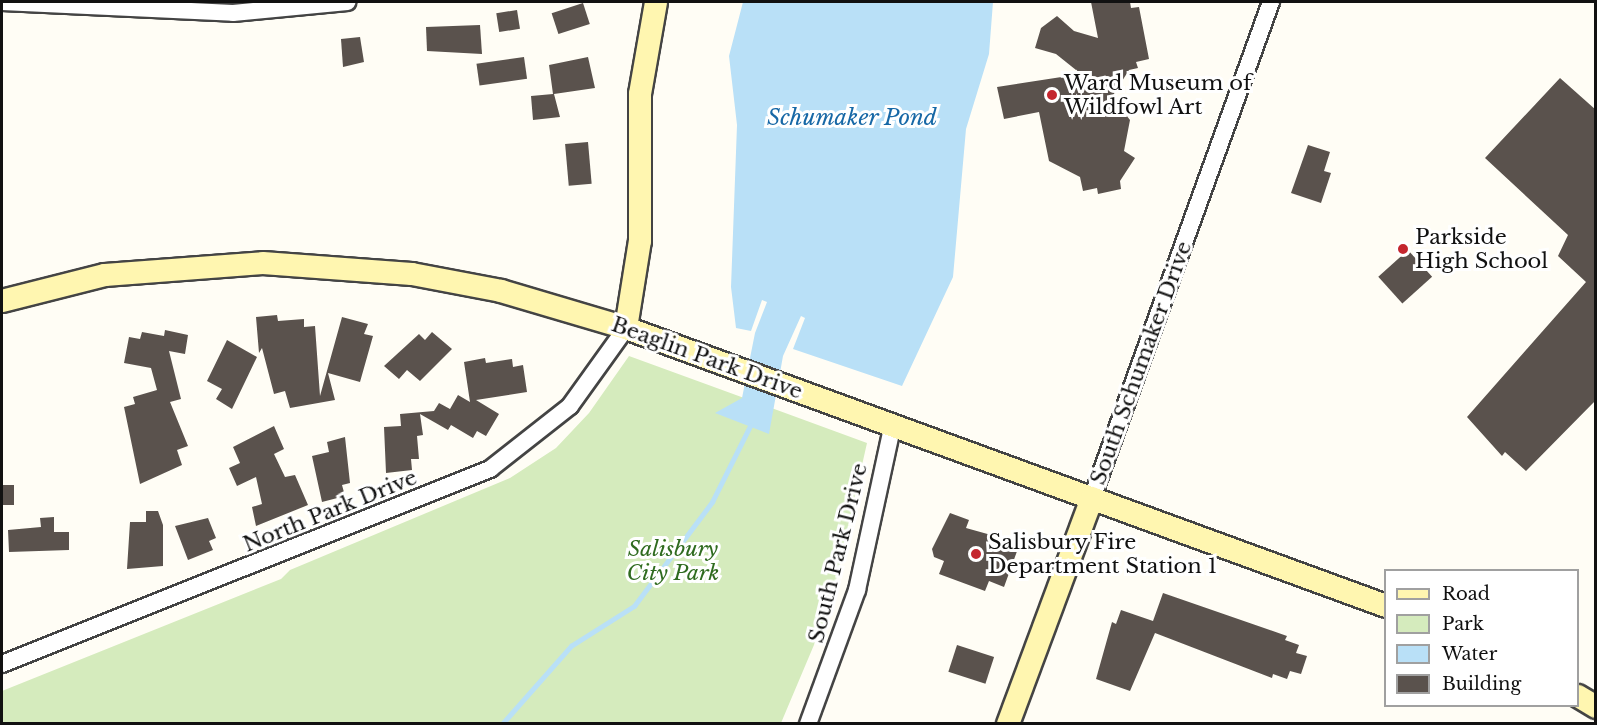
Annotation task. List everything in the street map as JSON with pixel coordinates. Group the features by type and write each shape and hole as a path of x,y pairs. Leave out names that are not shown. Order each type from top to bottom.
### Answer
{"main road":[{"path":"626,328 639,253 640,94 656,2"},
{"name":"Beaglin Park Drive","path":"2,301 152,268 315,265 470,284 626,328 1384,605"},
{"name":"South Schumaker Drive","path":"1008,723 1092,498"},
{"path":"1579,697 1596,707"}],"street":[{"path":"2,2 233,13 347,2"},
{"name":"South Schumaker Drive","path":"1092,498 1271,2"},
{"name":"North Park Drive","path":"2,664 490,469 570,406 626,328"},
{"name":"South Park Drive","path":"808,723 857,590 893,424"}],"green space":[{"name":"Salisbury City Park","path":"629,356 867,443 830,607 781,723 2,724 2,691 281,579 290,570 510,478 556,448 589,413"}],"water":[{"name":"Schumaker Pond","path":"743,2 993,2 989,54 966,129 953,277 902,386 793,349 805,318 801,316 783,356 769,434 715,413 742,398 755,333 767,302 762,300 751,331 736,328 731,287 737,125 729,56"}],"building":[{"name":"Ward Museum of Wildfowl Art","path":"1091,2 1130,2 1131,8 1139,7 1149,59 1136,62 1138,68 1129,70 1112,97 1130,120 1124,151 1135,158 1120,181 1121,189 1098,194 1097,188 1083,191 1080,177 1049,161 1039,112 1004,119 997,87 1081,74 1056,54 1035,48 1041,28 1057,16 1074,31 1098,38"},
{"path":"583,3 590,24 558,34 552,13"},
{"path":"517,10 520,29 499,32 496,13"},
{"path":"480,25 482,54 427,51 426,27"},
{"path":"360,37 364,62 343,67 341,39"},
{"path":"524,57 527,79 480,85 476,64"},
{"path":"588,57 595,88 554,94 560,117 533,120 531,96 553,94 549,65"},
{"path":"1560,78 1596,110 1596,400 1526,471 1505,452 1502,456 1467,417 1586,282 1558,256 1568,235 1485,158"},
{"path":"588,142 592,184 569,186 565,144"},
{"path":"1308,145 1330,152 1324,171 1331,173 1321,203 1291,193"},
{"path":"1408,250 1432,277 1402,304 1378,277"},
{"path":"277,315 278,321 304,319 304,327 315,326 320,396 342,317 368,324 364,334 373,336 360,382 328,373 335,400 290,408 285,391 274,394 262,348 259,353 256,317"},
{"path":"165,330 188,335 185,354 169,351 181,399 170,402 188,446 177,450 182,465 140,484 124,407 135,404 133,397 157,390 151,368 124,363 129,337 140,339 142,332 164,336"},
{"path":"432,332 452,349 420,381 407,370 399,379 384,366 419,334 425,340"},
{"path":"227,340 257,357 232,409 216,399 222,389 207,381"},
{"path":"485,358 486,363 512,359 513,367 523,365 527,392 476,400 499,414 486,436 477,431 473,438 451,425 448,430 420,414 423,435 417,436 419,459 411,459 412,470 386,473 384,427 401,426 400,414 434,411 439,403 450,409 458,395 470,402 464,362"},
{"path":"274,426 284,449 274,454 285,477 295,475 308,505 256,526 252,507 262,504 256,477 237,486 229,468 240,463 233,447"},
{"path":"345,437 350,483 342,485 345,496 322,502 312,456 329,452 327,442"},
{"path":"2,485 14,485 14,505 2,505"},
{"path":"146,511 158,511 163,525 163,566 127,569 130,522 146,522"},
{"name":"Salisbury Fire Department Station 1","path":"950,513 969,520 966,528 1020,543 1004,587 989,581 985,591 939,574 944,561 934,557 932,549"},
{"path":"54,517 54,532 69,532 69,550 9,552 8,530 41,527 40,518"},
{"path":"208,518 216,538 209,541 213,550 188,560 175,526"},
{"path":"1163,593 1287,636 1285,640 1299,645 1296,653 1307,656 1301,674 1290,671 1287,679 1273,674 1272,678 1155,633 1130,691 1096,679 1112,622 1116,624 1121,610 1153,621"},
{"path":"957,645 994,657 985,684 948,672"}],"waterway":[{"path":"502,724 571,646 634,606 712,502 750,426"}],"place":[{"name":"Ward Museum of Wildfowl Art","path":"1052,95"},
{"name":"Parkside High School","path":"1403,249"},
{"name":"Salisbury Fire Department Station 1","path":"976,554"}]}
